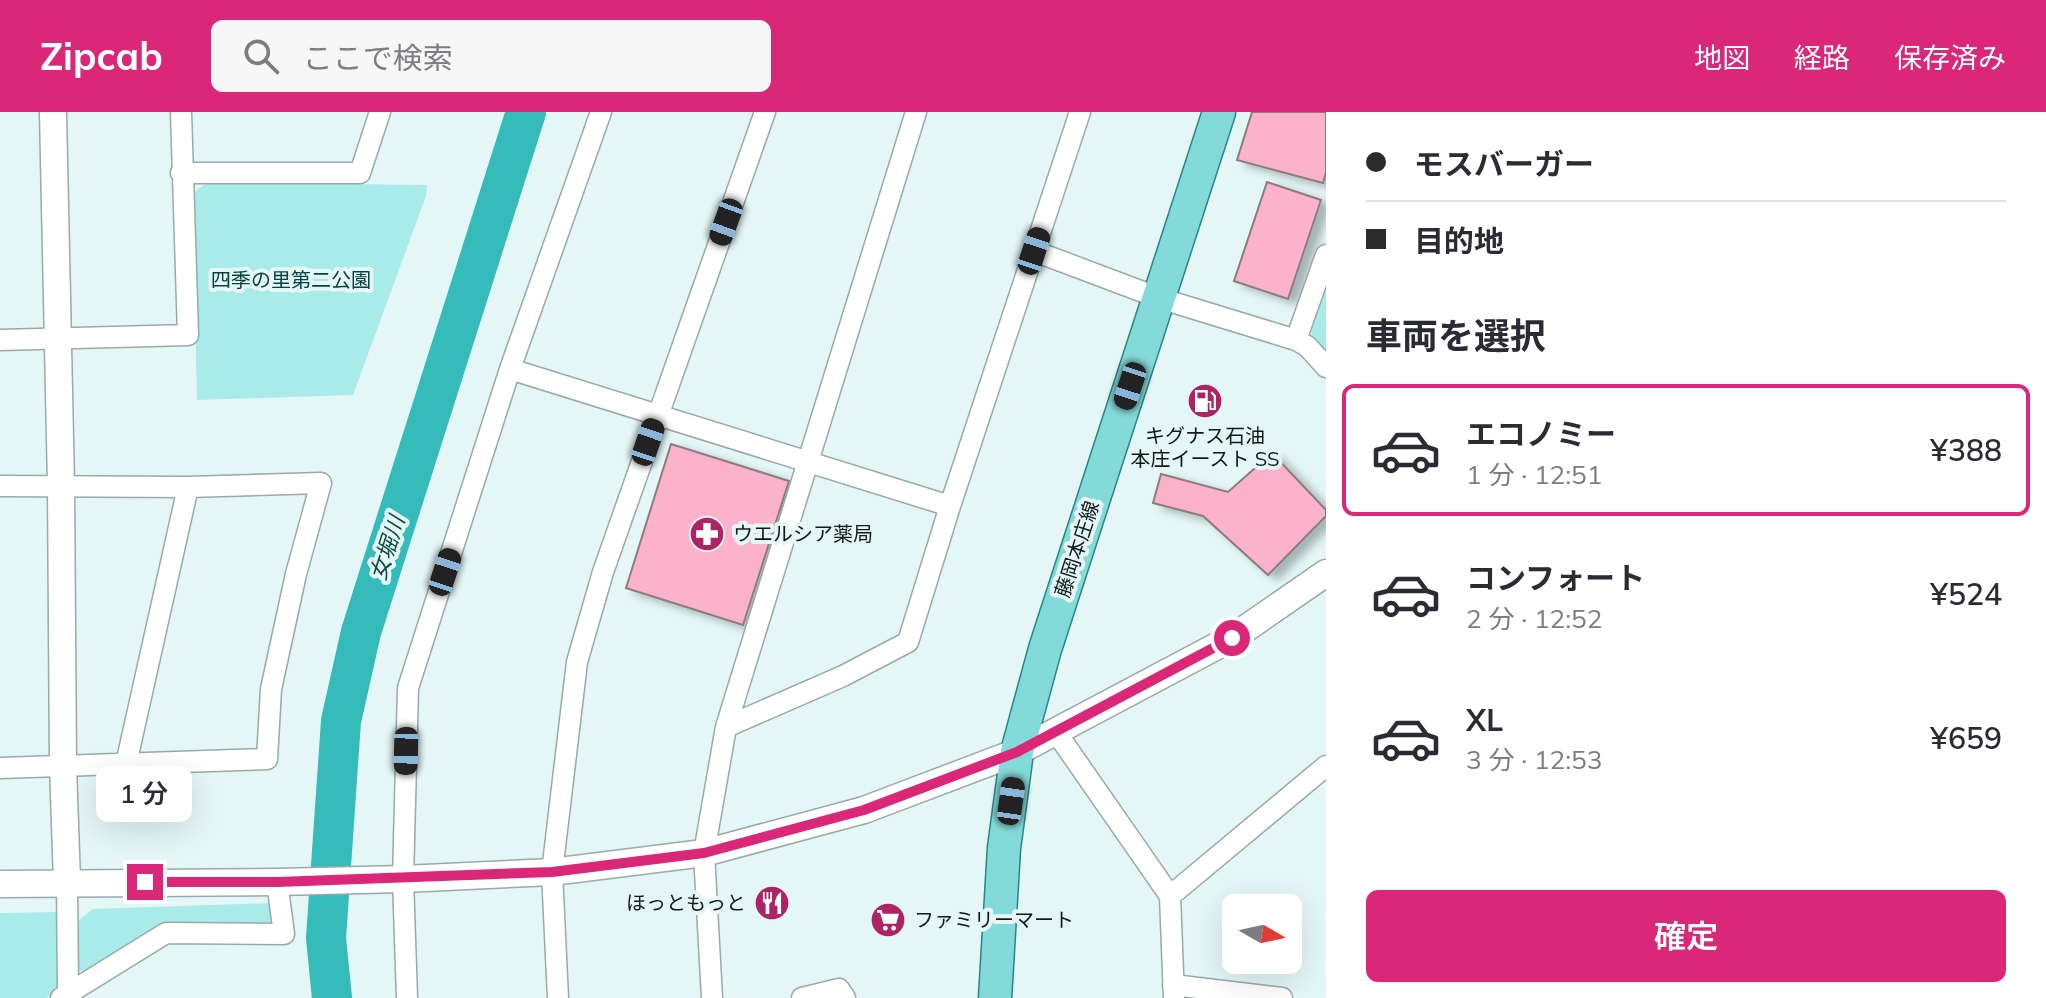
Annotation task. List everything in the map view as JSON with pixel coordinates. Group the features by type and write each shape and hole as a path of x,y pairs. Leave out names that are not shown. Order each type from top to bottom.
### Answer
{"main road":[{"name":"藤岡本庄線","path":"995,998 1004,848 1017,752 1045,649 1219,112"}],"street":[{"path":"53,112 67,882 64,996"},
{"path":"0,340 188,335 181,112"},
{"path":"181,173 360,173 380,112"},
{"path":"407,998 403,879 408,688 510,369 601,112"},
{"path":"558,998 552,872 577,662 603,572 765,112"},
{"path":"712,998 704,853 726,727 916,112"},
{"path":"726,727 843,676 908,642 1080,112"},
{"path":"1034,251 1159,298 1296,340 1307,346 1326,367"},
{"path":"1296,340 1326,255"},
{"path":"510,369 950,506"},
{"path":"0,486 188,487 321,483 296,574 271,689 267,759 0,768"},
{"path":"126,764 188,487"},
{"path":"0,884 403,879 552,872 704,853 864,810 1017,752 1232,638 1326,573"},
{"path":"1056,732 1170,896 1173,991 1282,998"},
{"path":"1170,896 1326,766"},
{"path":"64,996 166,933 284,934 282,882"},
{"path":"802,998 839,989 845,998"}],"green space":[{"name":"四季の里第二公園","path":"208,182 427,185 426,196 353,395 197,400 192,194"},
{"path":"1326,279 1326,355 1311,340 1312,321"},
{"path":"274,903 276,925 158,928 95,973 78,970 78,921 93,909"},
{"path":"58,912 58,989 47,998 0,998 0,913"}],"building":[{"path":"1252,112 1326,112 1326,172 1323,183 1237,160"},
{"path":"1267,182 1321,200 1288,299 1234,281"},
{"name":"ウエルシア薬局","path":"671,444 789,481 743,625 626,588"},
{"path":"1272,453 1326,510 1326,516 1268,575 1203,516 1153,503 1161,474 1228,492"}],"waterway":[{"name":"女堀川","path":"332,998 326,938 341,721 361,632 526,112"}],"place":[{"name":"キグナス石油 本庄イースト SS","path":"1205,401"},
{"name":"ウエルシア薬局","path":"707,534"},
{"name":"ほっともっと","path":"772,903"},
{"name":"ファミリーマート","path":"888,920"}],"route":[{"path":"145,882 403,879 552,872 704,853 864,810 1017,752 1232,638"}]}
